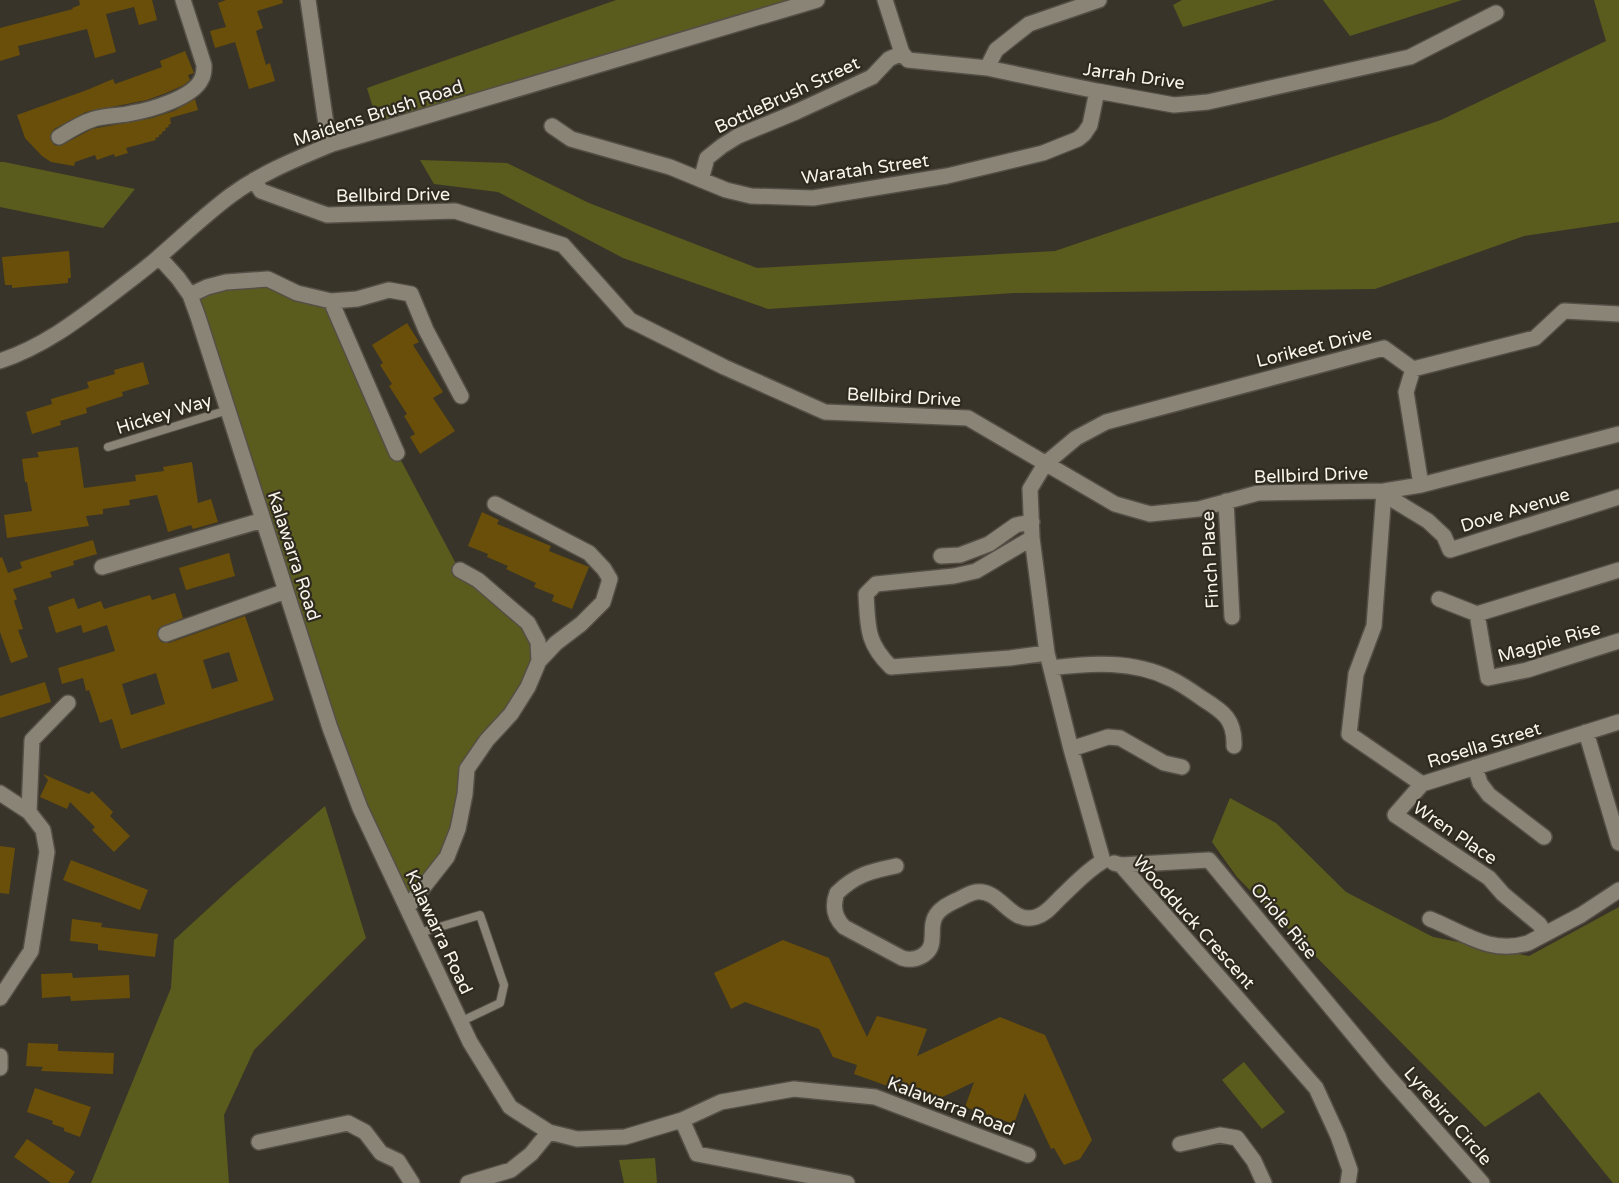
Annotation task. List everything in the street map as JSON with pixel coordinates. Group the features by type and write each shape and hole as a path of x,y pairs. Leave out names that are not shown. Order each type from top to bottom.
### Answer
{"street":[{"path":"59,137 73,128 95,119 134,113 165,104 188,93 201,82 204,74 204,65 183,0"},
{"path":"308,0 326,124 332,144"},
{"name":"Maidens Brush Road","path":"0,361 40,344 71,326 159,257 209,213 254,180 284,164 332,144 817,0"},
{"path":"885,0 902,53"},
{"path":"986,68 996,50 1028,24 1100,0"},
{"name":"Jarrah Drive","path":"902,53 908,60 916,62 986,68 1174,105 1208,102 1410,57 1496,13"},
{"name":"BottleBrush Street","path":"701,180 707,158 722,146 738,136 872,77 889,58 902,53"},
{"name":"Waratah Street","path":"552,126 572,139 670,167 726,190 752,196 813,198 947,176 1043,153 1078,139 1084,134 1090,125 1097,91"},
{"name":"Bellbird Drive","path":"254,180 261,190 327,215 455,211 563,245 630,320 732,370 825,412 968,418 1115,504 1150,514 1199,508 1258,493 1388,490 1421,485 1619,434"},
{"name":"Kalawarra Road","path":"159,257 190,295 330,728 360,808 470,1042 510,1107 550,1132 577,1139 625,1137 682,1120 721,1102 794,1089 875,1097 1028,1156"},
{"path":"190,295 206,287 226,282 268,279 297,292 331,301 357,299 389,290 411,294 426,330 461,396"},
{"path":"331,301 397,453"},
{"path":"1421,485 1406,392 1413,369 1536,338 1564,311 1619,314"},
{"name":"Lorikeet Drive","path":"1045,464 1076,438 1106,422 1384,348 1413,369"},
{"name":"Woodduck Crescent","path":"1045,464 1030,489 1032,538 1049,661 1071,749 1103,861 1121,865 1316,1088 1338,1136 1350,1170 1348,1183"},
{"name":"Dove Avenue","path":"1388,490 1395,501 1428,521 1444,536 1450,550 1619,497"},
{"name":"Rosella Street","path":"1388,490 1374,626 1356,674 1349,734 1422,784 1619,722"},
{"name":"Finch Place","path":"1226,501 1232,617"},
{"path":"407,908 447,857 458,829 465,794 467,769 487,740 511,714 528,687 539,661 556,643 581,624 603,602 610,579 604,569 588,554 495,504"},
{"path":"102,567 263,520"},
{"path":"941,556 960,555 989,544 1016,525 1032,522"},
{"path":"1032,538 976,571 954,576 876,584 866,594 868,620 871,642 882,659 891,666 1010,658 1123,665 1153,672 1170,678 1222,710 1235,732 1234,746"},
{"path":"460,570 478,580 528,623 538,642 539,661"},
{"path":"1439,599 1477,614 1619,570"},
{"path":"166,634 286,591"},
{"name":"Magpie Rise","path":"1477,614 1488,678 1527,670 1619,641"},
{"path":"29,812 32,740 68,703"},
{"path":"1586,732 1619,843"},
{"path":"1071,749 1108,737 1120,738 1164,763 1182,767"},
{"path":"1475,767 1480,783 1489,795 1544,837"},
{"name":"Wren Place","path":"1422,784 1395,815 1489,878 1503,894 1539,924 1545,933"},
{"path":"0,793 29,812 43,830 47,852 31,951 0,998"},
{"name":"Oriole Rise","path":"1121,865 1209,860 1386,1074"},
{"path":"896,866 865,873 853,879 837,893 834,911 839,922 844,927 902,958 911,960 919,958 928,951 932,939 932,925 935,916 944,906 974,892 983,892 991,895 1015,915 1035,918 1046,912 1086,872 1103,861"},
{"path":"1430,919 1474,940 1495,946 1518,946 1528,943 1582,915 1619,890"},
{"path":"0,1056 0,1068"},
{"name":"Lyrebird Circle","path":"1386,1074 1482,1183"},
{"path":"682,1120 697,1154 847,1183"},
{"path":"259,1142 348,1122 365,1132 381,1153 398,1161 412,1183"},
{"path":"468,1183 511,1170 531,1154 550,1132"},
{"path":"1180,1144 1220,1135 1237,1138 1254,1161 1264,1183"}],"lane":[{"name":"Hickey Way","path":"108,447 228,410"},
{"path":"419,933 480,915 504,985 500,1003 460,1022"}],"shaded area":[{"path":"616,0 814,0 379,128 367,88"},
{"path":"1182,0 1275,0 1183,27 1173,5"},
{"path":"1323,0 1462,0 1350,36"},
{"path":"1594,0 1619,0 1619,222 1524,236 1375,289 1014,293 768,309 623,258 498,192 434,184 420,160 507,163 589,203 757,268 1055,251 1441,120 1606,41"},
{"path":"0,162 135,189 103,228 0,207"},
{"path":"268,279 331,301 397,453 462,575 528,623 539,661 467,769 458,829 407,908 360,808 190,295"},
{"path":"1230,798 1276,823 1346,892 1433,937 1529,956 1619,907 1619,1183 1613,1183 1539,1092 1485,1127 1237,877 1212,842"},
{"path":"325,806 366,938 254,1050 224,1115 229,1183 91,1183 171,988 174,940"},
{"path":"1244,1062 1285,1112 1262,1129 1222,1080"},
{"path":"655,1158 657,1183 624,1183 619,1160"}],"building":[{"path":"79,0 152,0 157,20 139,25 134,7 106,14 116,52 95,58 87,29 18,46 20,55 0,61 0,28 73,9 80,5"},
{"path":"226,0 282,0 283,3 257,11 263,28 256,31 266,65 270,63 275,81 249,89 235,42 215,48 210,31 226,27 218,3"},
{"path":"185,51 194,73 188,75 190,80 184,85 147,100 86,112 54,129 50,137 54,145 60,146 92,129 152,118 174,111 195,99 198,110 170,118 171,124 165,128 166,130 159,137 155,138 156,140 126,148 128,153 115,157 114,154 97,160 95,155 75,162 74,166 51,162 42,156 25,138 17,115 113,79 115,84 162,67 160,61"},
{"path":"69,251 71,278 68,278 68,283 12,288 12,285 5,285 2,257"},
{"path":"407,323 419,342 413,345 443,392 433,398 455,431 420,454 410,437 415,434 404,416 407,414 389,386 392,384 380,365 383,363 372,345"},
{"path":"143,362 149,384 122,392 123,396 86,408 87,413 60,421 61,425 32,434 26,412 52,404 51,399 89,388 87,382 115,374 114,370"},
{"path":"78,447 84,488 136,481 135,475 164,471 163,467 192,462 198,503 211,499 218,522 193,529 191,525 168,532 157,495 129,500 130,505 103,509 103,514 86,516 89,526 7,538 4,515 32,511 22,459 39,457 37,452"},
{"path":"482,512 499,520 497,524 551,546 549,551 589,567 572,609 552,601 554,595 534,587 536,583 506,569 508,566 487,557 488,554 468,546"},
{"path":"93,540 97,554 73,561 74,565 50,572 52,577 13,589 17,599 14,601 23,629 18,630 28,657 11,663 0,632 0,558 2,557 8,573 22,568 20,562"},
{"path":"229,553 235,576 186,590 179,568"},
{"path":"175,593 183,618 159,628 157,633 160,641 164,643 169,643 245,616 274,700 121,749 112,719 100,723 89,690 86,691 83,678 62,684 58,668 115,651 107,625 83,633 81,625 56,633 48,607 74,598 78,609 101,601 104,609 150,595 152,600","holes":["229,652 238,681 212,689 203,660","156,673 165,704 131,715 122,684"]},
{"path":"45,682 51,702 0,718 0,696"},
{"path":"43,774 89,794 92,791 113,812 110,816 130,836 114,852 92,830 95,827 70,802 67,809 40,797 48,780"},
{"path":"0,846 15,848 9,894 0,893"},
{"path":"71,860 148,890 140,910 63,880"},
{"path":"72,919 102,923 101,927 158,934 155,957 98,950 98,944 70,941"},
{"path":"783,940 829,958 867,1037 877,1016 927,1029 917,1056 1000,1017 1045,1035 1092,1140 1080,1159 1064,1165 1054,1148 1051,1149 1025,1093 1014,1124 965,1107 974,1082 932,1102 854,1074 857,1065 833,1057 819,1029 745,1002 731,1009 714,973"},
{"path":"72,973 73,978 129,975 130,998 71,1001 70,996 42,998 41,974"},
{"path":"28,1043 58,1044 58,1051 114,1053 113,1074 41,1071 43,1067 26,1066"},
{"path":"35,1088 91,1107 80,1137 52,1124 53,1121 27,1112"},
{"path":"27,1139 75,1172 68,1183 51,1183 14,1157"}]}
